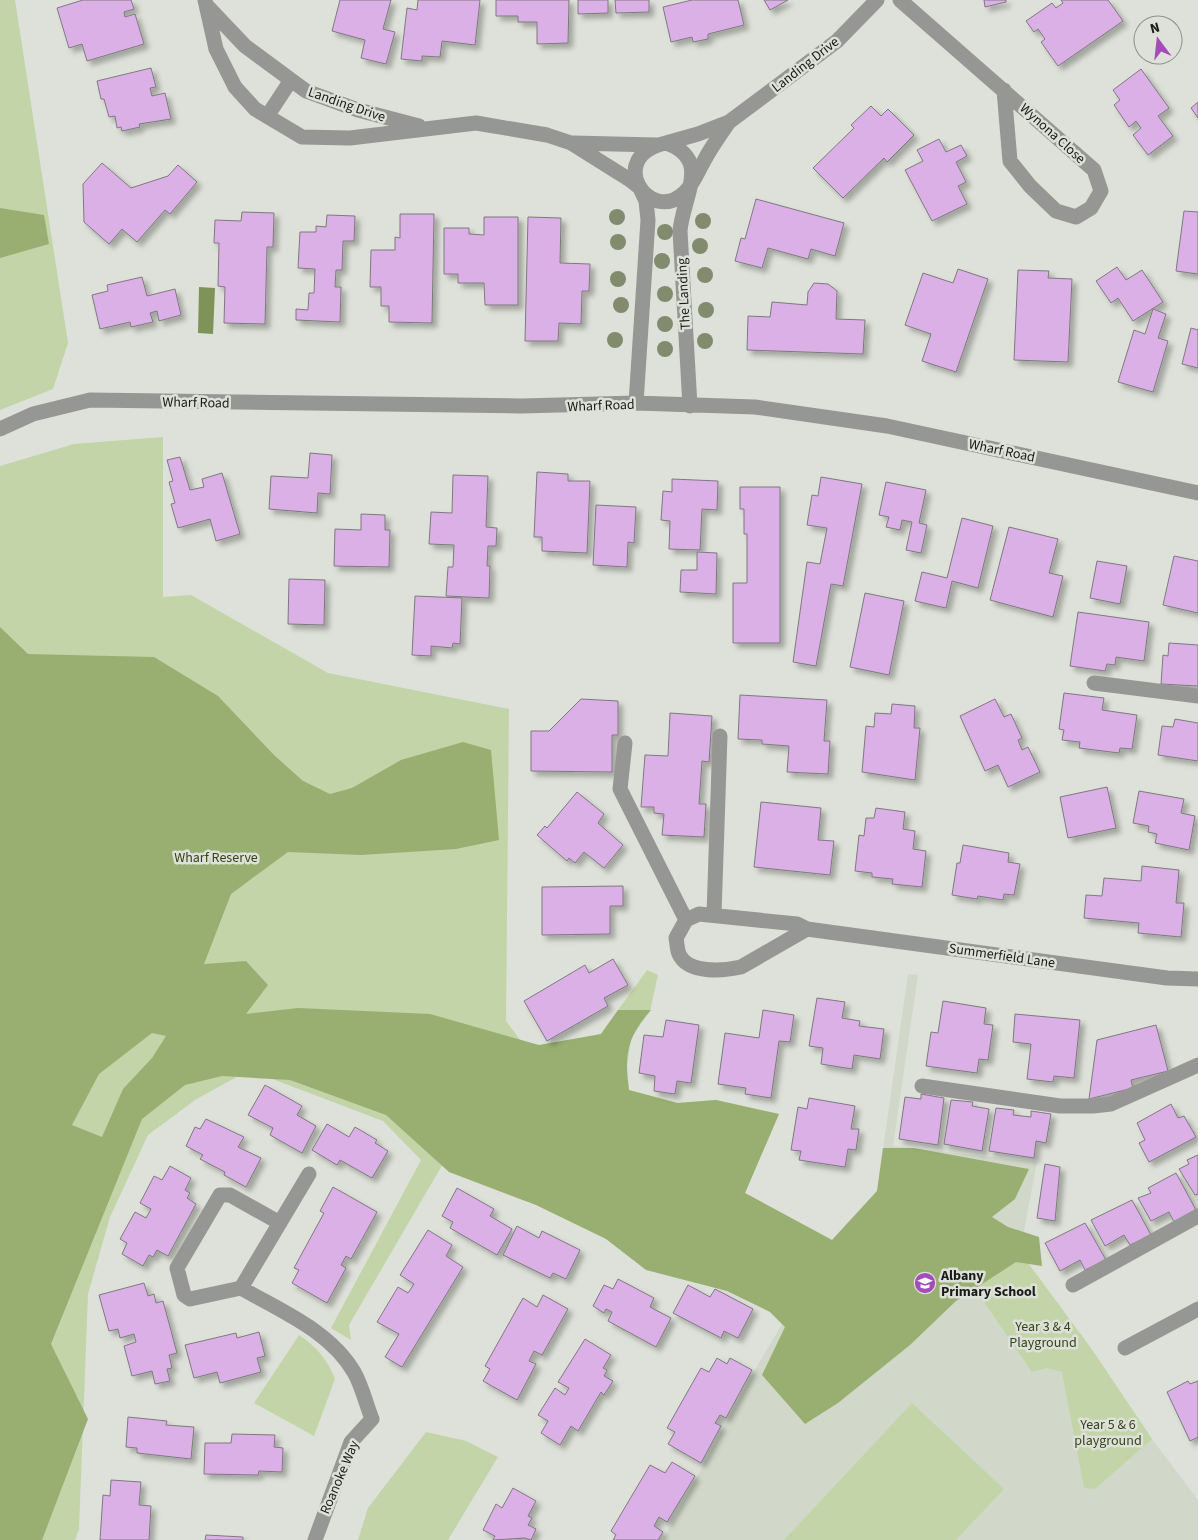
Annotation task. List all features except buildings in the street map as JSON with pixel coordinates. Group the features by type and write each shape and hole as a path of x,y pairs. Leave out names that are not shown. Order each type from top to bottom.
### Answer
{"street":[{"name":"Landing Drive","path":"729,122 837,41 877,0"},
{"name":"Wynona Close","path":"900,0 1004,90 1094,170 1101,191 1091,208 1076,217 1056,210 1030,186 1010,161 1004,90"},
{"name":"Landing Drive","path":"206,3 245,46 306,91 358,110 427,128"},
{"name":"Landing Drive","path":"206,3 216,49 235,87 255,109 302,137 350,138 476,123 546,135 571,143 640,188"},
{"path":"268,115 291,80"},
{"path":"636,403 648,220 646,202 636,179 636,164 648,149 698,134 729,122"},
{"path":"640,188 649,197 664,202 679,198 691,184 729,122"},
{"name":"Landing Drive","path":"571,143 661,144"},
{"path":"661,144 683,151 688,158 693,175 691,184"},
{"name":"The Landing","path":"690,406 680,231 681,214 691,184"},
{"name":"Wharf Road","path":"0,429 33,414 90,400 513,406 636,403 755,407 887,426 1198,493"},
{"path":"1094,683 1198,696"},
{"path":"714,915 720,736"},
{"path":"625,743 620,789 686,920 676,938 679,955 693,968 729,970 741,967 807,929"},
{"name":"Summerfield Lane","path":"686,920 699,914 797,924 807,929 1145,975 1198,979"},
{"path":"922,1086 1060,1106 1093,1106 1111,1104 1198,1065"},
{"path":"280,1223 230,1195 220,1195 176,1268 184,1295 190,1299 241,1288 310,1174"},
{"path":"1073,1285 1198,1216"},
{"name":"Roanoke Way","path":"241,1288 330,1342 345,1358 355,1374 372,1419 352,1442 315,1540"},
{"path":"1124,1348 1198,1309"}],"shaded area":[{"path":"199,287 215,288 213,334 198,333"},
{"name":"Albany Primary School","path":"908,974 918,975 893,1146 1037,1162 1020,1252 1093,1351 1152,1439 1198,1500 1198,1540 663,1540 753,1373 832,1240 877,1191"}],"green space":[{"path":"0,0 15,0 68,343 53,389 0,410"},
{"path":"0,208 44,215 49,244 0,258"},
{"name":"Wharf Reserve","path":"163,437 163,597 191,595 328,673 509,709 506,1021 532,1056 566,1082 647,970 658,975 650,1011 631,1038 627,1066 629,1090 679,1103 716,1100 779,1114 745,1193 832,1240 444,1162 349,1325 351,1340 331,1328 421,1160 383,1121 249,1070 195,1100 148,1135 110,1217 88,1294 79,1529 75,1540 0,1540 0,466 74,444"},
{"name":"Wharf Reserve","path":"0,627 28,654 154,657 218,696 274,755 303,781 330,794 352,788 401,760 463,742 491,750 499,840 456,849 361,855 288,852 231,894 204,964 246,961 268,985 246,1014 298,1008 430,1014 539,1045 601,1034 618,1010 651,1010 637,1029 629,1047 627,1067 629,1090 677,1103 716,1100 779,1114 745,1193 832,1240 877,1191 883,1148 914,1148 1029,1169 1015,1199 992,1217 1008,1227 1039,1237 1042,1266 1016,1262 956,1301 910,1345 838,1403 805,1424 762,1375 785,1327 770,1312 727,1291 646,1270 606,1239 536,1205 449,1172 386,1115 290,1080 222,1076 185,1085 142,1119 51,1344 88,1419 42,1540 0,1540","holes":["152,1033 166,1036 152,1058 123,1089 102,1137 72,1125 99,1074"]},
{"path":"1020,1252 1093,1351 1152,1439 1095,1489 1084,1488 1062,1372 1047,1368 1032,1372 975,1289"},
{"path":"299,1335 321,1354 329,1365 335,1379 314,1436 254,1403"},
{"path":"912,1403 1004,1489 956,1540 784,1540"},
{"path":"426,1432 466,1441 498,1457 448,1540 358,1540 368,1508"}],"place":[{"name":"Albany Primary School","path":"925,1283"}],"park label":[{"name":"Year 3 & 4 Playground","path":"1043,1334"},
{"name":"Year 5 & 6 playground","path":"1108,1432"}]}
